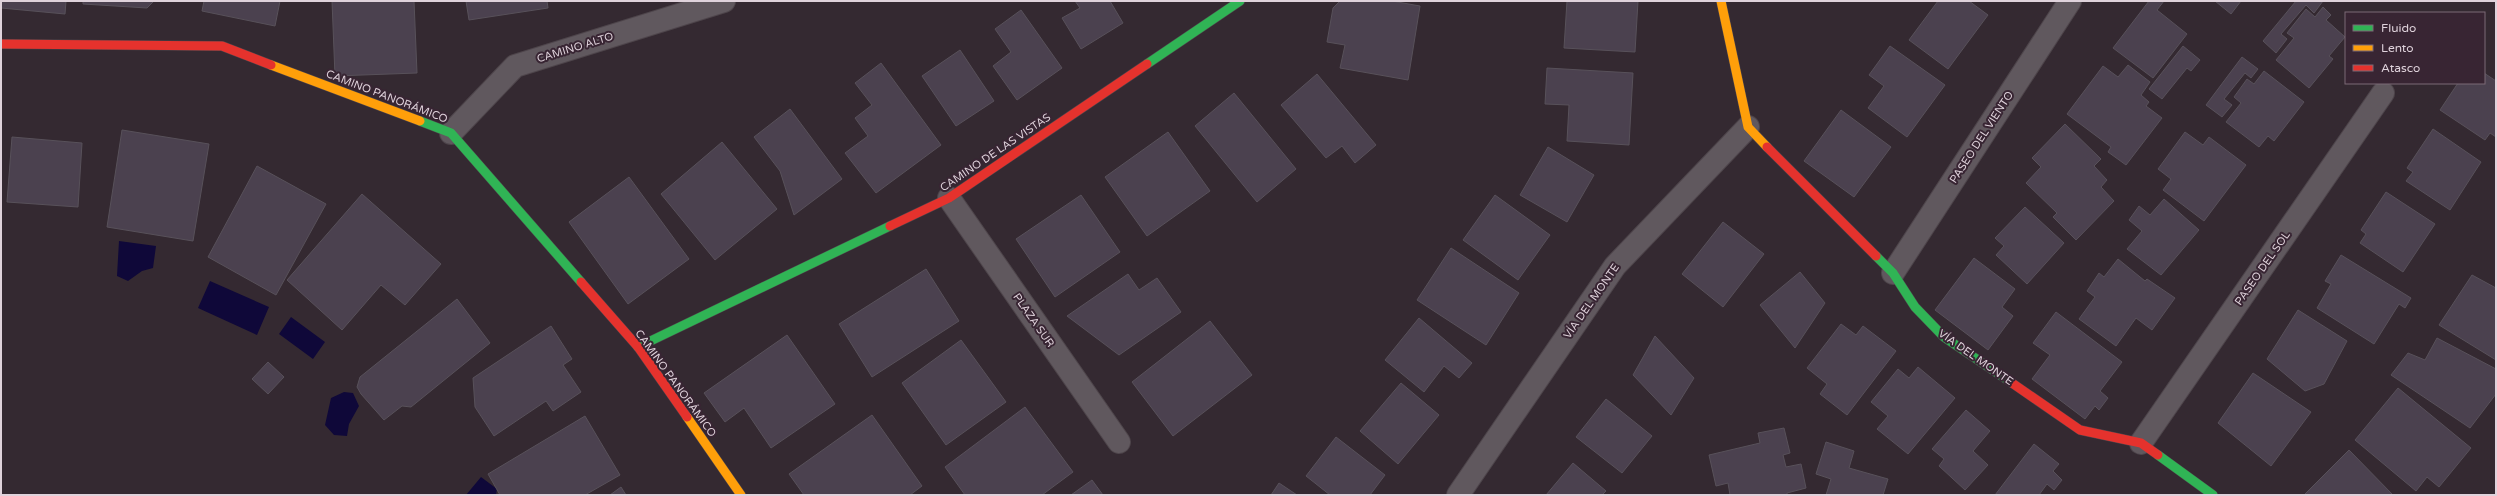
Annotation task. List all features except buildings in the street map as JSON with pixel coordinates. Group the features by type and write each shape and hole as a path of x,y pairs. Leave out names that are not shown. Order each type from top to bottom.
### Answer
{"street":[{"name":"CAMINO ALTO","path":"451,133 515,66 724,1"},
{"name":"CAMINO DE LAS VISTAS","path":"638,347 949,198 1240,1"},
{"path":"1721,1 1748,127"},
{"name":"PASEO DEL VIENTO","path":"1893,273 2070,1"},
{"name":"CAMINO PANORÁMICO","path":"1,44 222,46 451,133 638,347 741,495"},
{"name":"PASEO DEL SOL","path":"2141,443 2383,93"},
{"name":"VÍA DEL MONTE","path":"1458,495 1614,266 1748,127 1893,273 1915,307 1944,337 2080,430 2141,443 2213,495"},
{"name":"PLAZA SUR","path":"949,198 1119,442"}],"shaded area":[{"path":"119,241 156,246 153,268 142,271 128,281 117,276"},
{"path":"210,281 269,307 257,335 198,308"},
{"path":"291,317 325,342 313,359 279,334"},
{"path":"344,392 353,393 359,406 349,424 347,436 334,435 325,425 331,398"},
{"path":"481,477 497,489 496,495 466,495"}],"traffic: fast":[{"path":"1147,64 1240,1"},
{"path":"420,121 451,133 581,282"},
{"path":"638,347 890,226"},
{"path":"1876,256 1893,273 1915,307 1944,337 2012,383"},
{"path":"2158,455 2213,495"}],"traffic: slow":[{"path":"1721,1 1748,127 1767,147"},
{"path":"271,65 420,121"},
{"path":"687,417 741,495"}],"traffic: jam":[{"path":"1,44 222,46 271,65"},
{"path":"890,226 949,198 1147,64"},
{"path":"1767,147 1876,256"},
{"path":"581,282 638,347 687,417"},
{"path":"2012,383 2080,430 2141,443 2158,455"}]}
